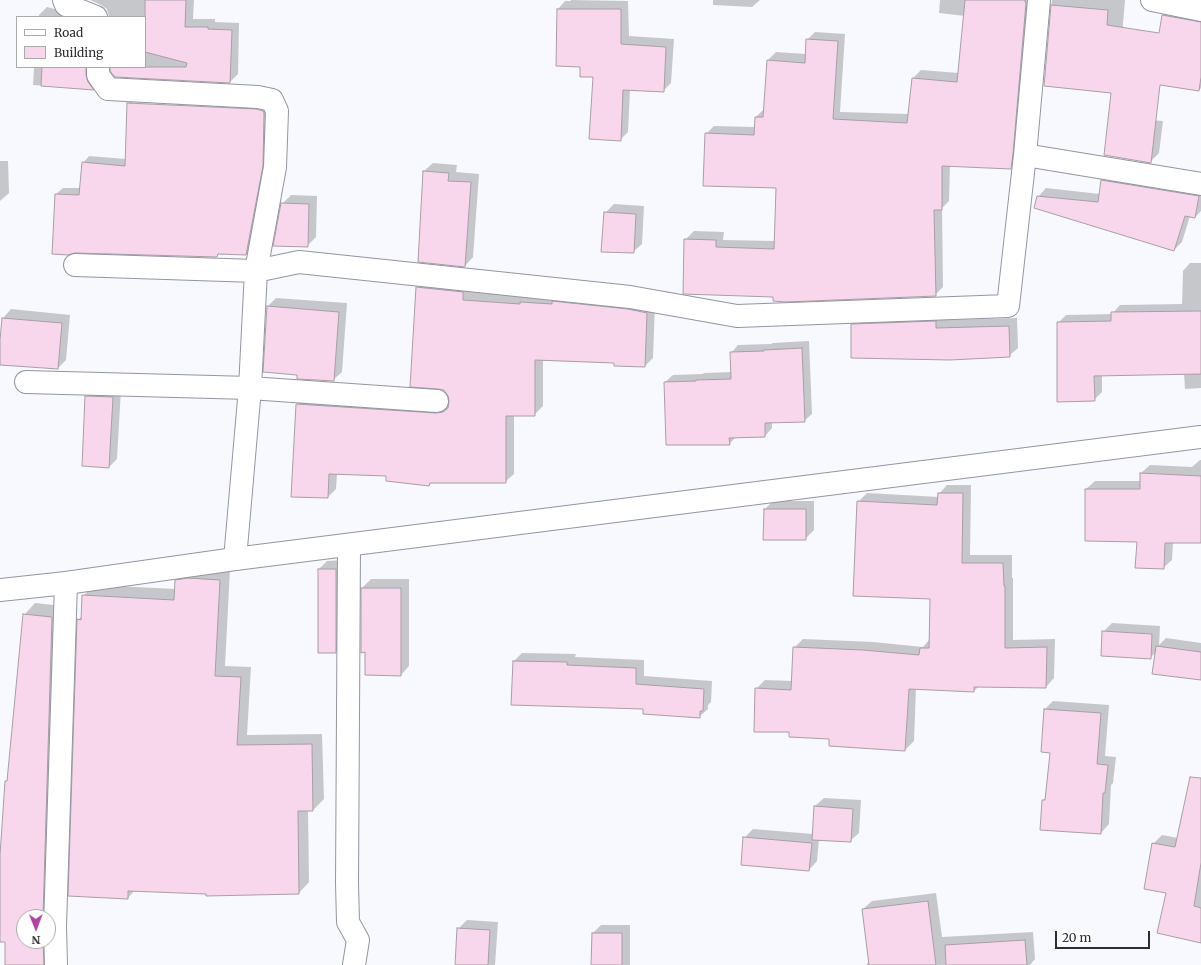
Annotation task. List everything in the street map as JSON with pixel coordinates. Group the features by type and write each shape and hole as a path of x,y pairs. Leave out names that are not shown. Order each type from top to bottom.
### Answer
{"street":[{"path":"64,0 66,5 94,16"},
{"path":"75,265 256,271 299,262 630,297 737,316 1008,306 1025,155 1039,0"},
{"path":"1152,0 1201,10"},
{"path":"98,68 98,75 108,90 258,97 272,100 277,111 275,167 256,271 250,388 235,559"},
{"path":"1025,155 1201,184"},
{"path":"26,382 250,388 437,401"},
{"path":"0,590 66,583 235,559 1201,437"},
{"path":"349,545 347,883 348,922 358,940 354,965"},
{"path":"56,965 55,926 66,583"}],"building":[{"path":"145,0 186,0 185,27 208,27 208,29 232,30 230,83 115,77 110,71 110,68 186,67 187,63 146,52"},
{"path":"965,0 1025,0 1026,3 1013,154 1011,169 942,166 942,210 934,210 936,296 786,302 773,301 773,297 683,294 684,239 716,240 716,247 774,249 776,188 703,186 705,133 754,135 755,117 763,117 767,60 805,63 806,39 838,41 833,119 907,123 912,78 957,82"},
{"path":"1051,5 1108,10 1107,25 1159,33 1162,15 1201,22 1201,77 1199,91 1160,85 1151,163 1104,155 1111,93 1044,86"},
{"path":"557,9 621,9 621,44 666,47 664,92 623,90 621,141 589,139 593,77 580,77 580,67 556,66"},
{"path":"42,68 86,68 88,82 94,90 41,86"},
{"path":"127,103 256,109 263,111 263,166 246,255 218,254 217,257 75,253 68,255 52,254 55,194 79,195 82,162 125,166"},
{"path":"423,171 449,173 448,181 471,182 465,267 418,262"},
{"path":"1101,180 1199,196 1195,218 1185,216 1174,251 1034,208 1037,196 1098,202"},
{"path":"281,203 309,204 308,247 273,246"},
{"path":"604,212 636,214 634,253 601,252"},
{"path":"416,287 463,292 463,300 520,304 520,302 552,304 552,301 628,309 647,313 645,367 614,366 614,363 535,360 535,416 506,416 506,483 430,483 429,486 386,481 386,476 329,474 328,498 291,497 296,404 436,413 443,412 448,408 448,396 444,390 410,387"},
{"path":"267,306 339,312 334,381 297,379 297,375 263,372"},
{"path":"1201,311 1201,374 1094,376 1095,401 1057,402 1057,322 1111,321 1111,312"},
{"path":"2,318 62,323 58,369 0,365"},
{"path":"936,321 936,328 1009,326 1010,357 950,360 851,358 851,324"},
{"path":"802,348 805,422 765,423 765,437 729,438 730,445 666,445 664,382 731,379 730,352"},
{"path":"85,396 113,397 109,468 82,466"},
{"path":"1140,473 1201,476 1201,543 1165,543 1164,569 1135,568 1137,542 1085,541 1085,489 1140,489"},
{"path":"938,493 963,493 962,563 1003,563 1005,586 1005,648 1047,647 1046,688 974,687 974,692 909,689 905,751 829,746 829,739 789,737 789,732 754,732 755,688 791,690 793,647 863,650 919,655 920,648 929,648 930,599 853,596 857,501 937,505"},
{"path":"764,509 806,509 806,540 763,540"},
{"path":"318,569 336,569 336,653 318,653"},
{"path":"188,578 220,580 215,676 241,677 237,745 312,744 313,811 298,811 299,894 206,896 206,894 128,891 128,899 68,896 77,619 81,620 82,595 174,600 175,580"},
{"path":"361,588 401,588 401,676 365,675 365,652 361,653"},
{"path":"23,614 52,617 43,909 16,909 16,949 43,949 44,965 5,965 5,942 0,942 0,855 5,781 7,781"},
{"path":"1102,631 1152,634 1151,659 1101,656"},
{"path":"1156,646 1201,652 1201,680 1152,674"},
{"path":"513,661 567,662 567,665 636,668 636,684 704,689 703,711 700,711 700,718 643,714 643,709 511,705"},
{"path":"1044,709 1101,713 1097,764 1108,765 1105,793 1103,793 1101,834 1040,830 1042,800 1045,800 1050,753 1041,752"},
{"path":"1190,777 1201,778 1201,863 1194,906 1201,908 1201,943 1157,933 1166,893 1144,889 1152,843 1175,847"},
{"path":"814,806 853,809 851,842 812,840"},
{"path":"743,837 812,843 809,871 741,865"},
{"path":"928,901 936,965 869,965 862,909"},
{"path":"457,928 490,930 488,965 455,965"},
{"path":"592,933 622,933 622,965 591,965"},
{"path":"1025,940 1027,965 946,965 945,945"}]}
